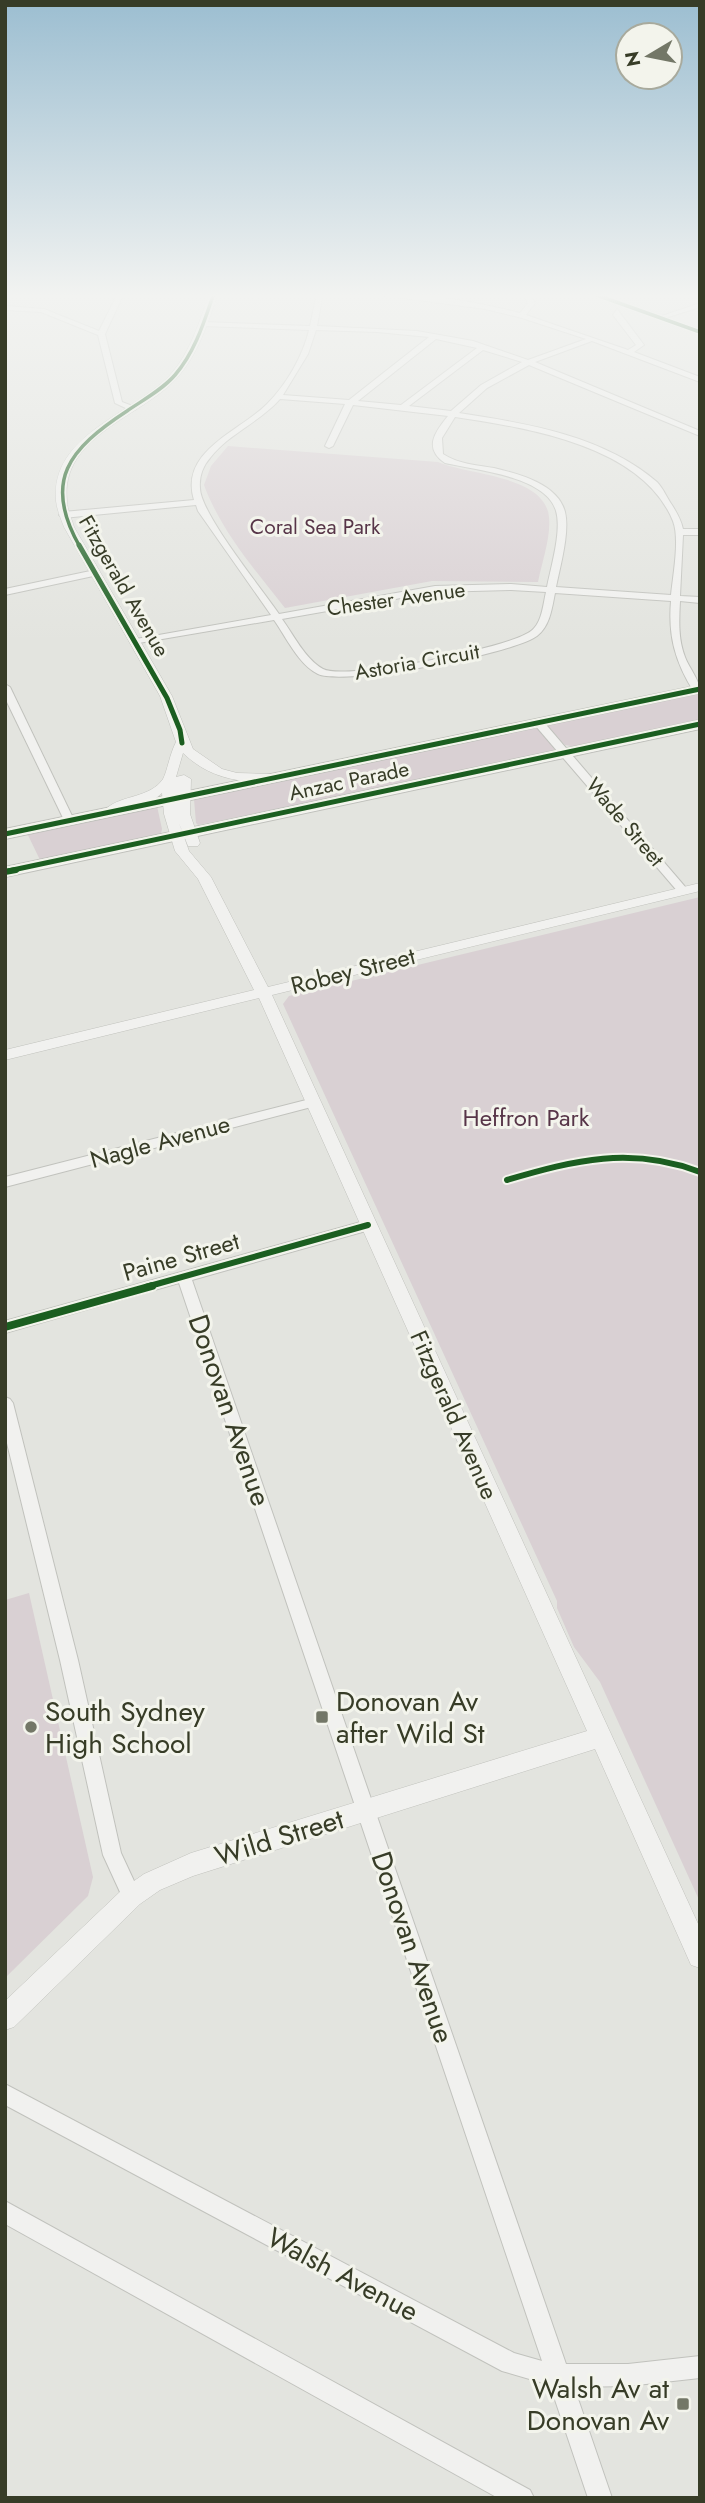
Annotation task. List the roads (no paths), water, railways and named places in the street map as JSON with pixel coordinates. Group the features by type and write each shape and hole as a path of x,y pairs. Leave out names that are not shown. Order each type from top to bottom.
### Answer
{"main road":[{"name":"Anzac Parade","path":"5,834 699,689"},
{"name":"Anzac Parade","path":"5,872 700,724"}],"street":[{"name":"Fitzgerald Avenue","path":"130,410 95,435 66,465 60,495 63,515 175,715 185,747 175,798"},
{"path":"63,515 198,502 195,479 205,458 263,410"},
{"path":"329,446 347,410"},
{"path":"409,410 530,427 579,441 632,468 659,491 675,516 679,533 673,632 677,652 683,669 699,689"},
{"path":"453,415 458,410"},
{"path":"642,410 700,434"},
{"name":"Astoria Circuit","path":"198,502 317,670 338,675 363,674 525,639 542,625 562,516 558,506 542,489 529,482 501,472 453,463 439,455 436,449 439,436 453,415"},
{"path":"679,533 700,532"},
{"path":"5,592 95,573"},
{"name":"Chester Avenue","path":"136,642 435,589 511,587 700,600"},
{"path":"5,687 76,819 145,798 159,791 171,779"},
{"name":"Wade Street","path":"538,722 683,891"},
{"name":"Fitzgerald Avenue","path":"185,747 177,751 171,779 182,834 194,870 204,877 264,992 599,1738 700,1956"},
{"path":"185,747 209,768 225,776 272,778"},
{"name":"Robey Street","path":"5,1055 700,887"},
{"name":"Nagle Avenue","path":"5,1182 314,1102"},
{"name":"Paine Street","path":"5,1327 368,1226"},
{"name":"Donovan Avenue","path":"184,1276 598,2491"},
{"path":"5,1403 69,1660 112,1856 132,1896"},
{"name":"Wild Street","path":"5,2018 132,1896 152,1882 191,1865 599,1738"},
{"name":"Walsh Avenue","path":"5,2094 510,2363 559,2376 608,2377 700,2367"},
{"path":"5,2212 522,2498"}],"place":[{"name":"Donovan Av after Wild St","path":"322,1717"},
{"name":"South Sydney High School","path":"31,1727"},
{"name":"Walsh Av at Donovan Av","path":"683,2404"}],"park label":[{"name":"Coral Sea Park","path":"315,527"},
{"name":"Heffron Park","path":"526,1118"}]}
